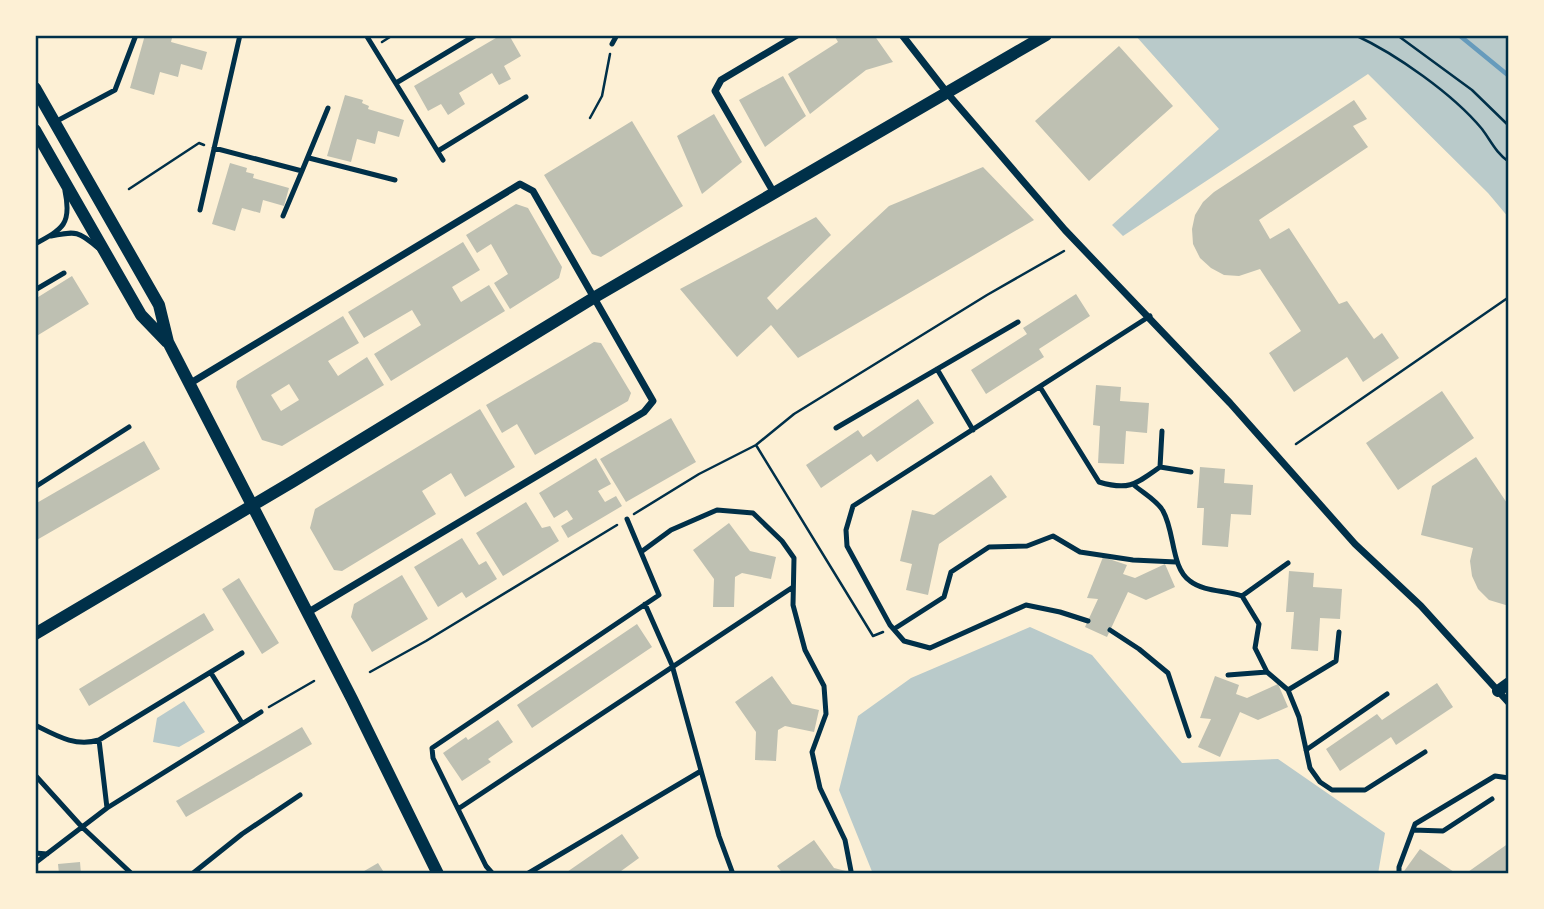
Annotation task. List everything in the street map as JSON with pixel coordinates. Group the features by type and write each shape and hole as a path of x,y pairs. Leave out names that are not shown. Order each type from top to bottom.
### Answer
{"street":[{"path":"774,193 716,90 721,80 797,35"},
{"path":"902,35 948,94 1065,230 1150,316 1348,536 1504,687 1509,704"},
{"path":"35,634 595,297 1046,35"},
{"path":"35,88 159,304 168,342 352,699 438,874"},
{"path":"35,130 141,315 168,342"},
{"path":"189,384 520,184 533,191 653,401 644,412 306,613"}],"lane":[{"path":"55,122 115,90 136,35"},
{"path":"200,210 240,35"},
{"path":"366,35 443,160"},
{"path":"396,83 476,35"},
{"path":"612,44 617,35"},
{"path":"438,151 526,97"},
{"path":"283,216 328,108"},
{"path":"214,148 302,171"},
{"path":"309,158 395,180"},
{"path":"35,244 51,236 67,222 69,211 62,176"},
{"path":"51,236 74,232 84,236 109,258"},
{"path":"35,290 64,273"},
{"path":"1088,621 1026,605 930,648 904,641 894,629 847,546 846,530 853,506 1150,316"},
{"path":"836,428 1018,322"},
{"path":"937,369 973,430"},
{"path":"1040,387 1099,482 1117,488 1134,485 1160,467 1191,472"},
{"path":"35,486 129,427"},
{"path":"1160,467 1162,431"},
{"path":"1134,485 1162,508 1173,534 1176,562 1188,580 1202,588 1242,596 1288,564"},
{"path":"641,552 671,530 717,510 753,513 782,541 794,558 793,605 805,650 824,686 826,714 812,752 820,788 845,840 851,871"},
{"path":"493,874 486,866 433,758 432,748 659,595 627,519"},
{"path":"894,629 944,597 951,572 989,547 1027,546 1053,536 1080,552 1176,562"},
{"path":"458,809 793,587"},
{"path":"1242,596 1259,624 1255,649 1267,672 1288,690 1298,717 1310,768 1320,782 1332,790 1365,790 1424,752"},
{"path":"645,604 672,665 719,836 733,874"},
{"path":"1110,629 1168,673 1189,736"},
{"path":"1288,690 1336,661 1339,632"},
{"path":"35,725 77,743 86,744 99,740 242,653"},
{"path":"1228,676 1267,672"},
{"path":"211,673 242,723"},
{"path":"1306,750 1387,694"},
{"path":"35,863 107,808 261,712"},
{"path":"99,740 107,808"},
{"path":"527,874 701,771"},
{"path":"35,775 82,827 132,874"},
{"path":"1399,874 1399,867 1415,824 1495,776 1509,778"},
{"path":"192,874 242,834 300,795"},
{"path":"1413,830 1443,831 1492,799"},
{"path":"35,853 47,853"}],"path":[{"path":"1355,35 1430,81 1481,129 1498,155 1509,163"},
{"path":"1396,35 1472,90 1509,126"},
{"path":"590,118 602,96 612,44"},
{"path":"129,189 199,143 214,148"},
{"path":"370,672 426,641 699,474 756,445 794,414 987,295 1064,251"},
{"path":"1296,444 1509,297"},
{"path":"756,445 873,636"},
{"path":"261,712 314,681"}],"shaded area":[{"path":"1135,35 1509,35 1509,218 1488,193 1368,74 1123,236 1112,225 1219,129"},
{"path":"1030,627 1092,655 1182,763 1278,759 1385,833 1378,874 873,874 839,790 858,716 911,678"},
{"path":"184,701 205,732 179,747 153,742 157,718"}],"building":[{"path":"145,35 165,35 172,38 171,42 207,52 202,70 181,64 178,77 160,72 154,95 130,88"},
{"path":"501,35 509,35 521,56 504,66 511,79 499,85 492,73 459,93 465,104 448,115 441,104 428,111 414,86"},
{"path":"834,35 874,35 893,62 866,70 810,114 788,74 838,42"},
{"path":"1119,46 1173,106 1089,181 1035,121"},
{"path":"783,76 806,116 765,147 739,100"},
{"path":"345,95 363,100 362,103 369,106 368,109 404,120 399,137 378,131 375,144 357,139 351,162 327,156"},
{"path":"1354,100 1367,119 1353,126 1368,147 1259,220 1270,239 1289,228 1339,304 1347,301 1374,339 1382,333 1399,358 1363,382 1347,357 1294,392 1269,353 1301,331 1260,269 1239,276 1224,275 1211,268 1200,258 1193,244 1192,229 1195,215 1203,202 1214,192"},
{"path":"714,114 742,162 702,194 677,136"},
{"path":"632,121 683,206 601,257 592,254 544,175"},
{"path":"230,163 247,168 246,172 254,174 253,178 289,188 284,206 263,200 260,213 242,208 235,231 212,224"},
{"path":"983,167 1034,220 798,358 771,325 737,357 680,289 816,217 831,235 767,298 777,310 889,206"},
{"path":"516,204 528,208 562,267 559,278 510,309 494,283 508,274 491,244 477,253 466,235"},
{"path":"463,242 480,270 452,287 461,302 489,285 505,311 391,381 374,354 421,325 412,310 364,338 348,312"},
{"path":"72,276 89,304 35,337 35,299"},
{"path":"1076,294 1090,316 1039,349 1044,357 986,394 971,370 1027,334 1023,328"},
{"path":"343,316 359,343 328,361 338,376 367,357 384,385 282,446 262,440 236,387 237,381","holes":["289,384 299,400 281,411 271,395"]},
{"path":"594,342 601,343 631,393 628,401 535,455 517,424 502,433 486,405"},
{"path":"1096,385 1121,387 1120,401 1149,403 1147,433 1126,431 1124,464 1098,463 1100,426 1093,425"},
{"path":"1442,391 1474,438 1398,490 1366,443"},
{"path":"918,399 934,423 877,462 871,454 821,488 806,465 858,430 863,437"},
{"path":"480,409 515,467 465,497 451,473 422,491 436,514 342,571 334,570 310,528 315,509"},
{"path":"671,418 696,462 626,502 600,459"},
{"path":"144,441 160,469 35,541 35,504"},
{"path":"1476,457 1509,506 1509,606 1489,600 1478,589 1472,576 1470,561 1473,548 1421,535 1432,486"},
{"path":"596,458 611,484 598,491 605,502 616,496 622,506 568,538 561,526 573,519 567,510 554,518 539,493"},
{"path":"1200,467 1225,469 1224,483 1253,485 1251,515 1231,514 1228,547 1202,545 1204,508 1197,508"},
{"path":"991,475 1007,497 939,544 928,595 906,590 912,564 900,561 912,510 934,515"},
{"path":"526,502 542,528 550,526 559,541 503,576 476,533"},
{"path":"729,523 750,551 776,557 771,579 742,573 735,577 734,607 713,607 714,579 693,550"},
{"path":"462,538 479,565 486,561 497,579 466,598 462,592 438,607 414,567"},
{"path":"1103,557 1127,565 1123,574 1135,578 1165,564 1175,587 1146,600 1128,592 1107,637 1085,627 1098,599 1087,598"},
{"path":"1289,571 1314,573 1313,587 1342,589 1340,619 1320,618 1318,651 1291,649 1294,612 1286,612"},
{"path":"402,575 428,619 372,652 351,617 354,604"},
{"path":"239,578 279,643 262,654 222,589"},
{"path":"204,613 214,630 89,706 79,689"},
{"path":"637,624 652,647 532,728 517,705"},
{"path":"772,676 792,704 819,710 814,732 785,726 778,730 776,761 755,760 756,732 735,702"},
{"path":"1215,676 1239,685 1236,694 1247,698 1278,684 1288,707 1258,720 1240,712 1220,757 1198,747 1211,719 1200,718"},
{"path":"1437,683 1453,707 1396,745 1391,737 1340,771 1326,749 1377,714 1382,720"},
{"path":"498,720 513,742 488,759 491,762 462,781 443,753"},
{"path":"302,727 312,744 186,817 176,801"},
{"path":"622,834 639,858 617,874 564,874"},
{"path":"814,840 834,868 858,874 783,874 777,866"},
{"path":"1509,843 1509,874 1465,874"},
{"path":"1420,849 1457,874 1402,874"},
{"path":"80,862 81,874 59,874 58,864"},
{"path":"378,863 385,874 359,874"}],"waterway":[{"path":"1459,35 1509,76"}]}
